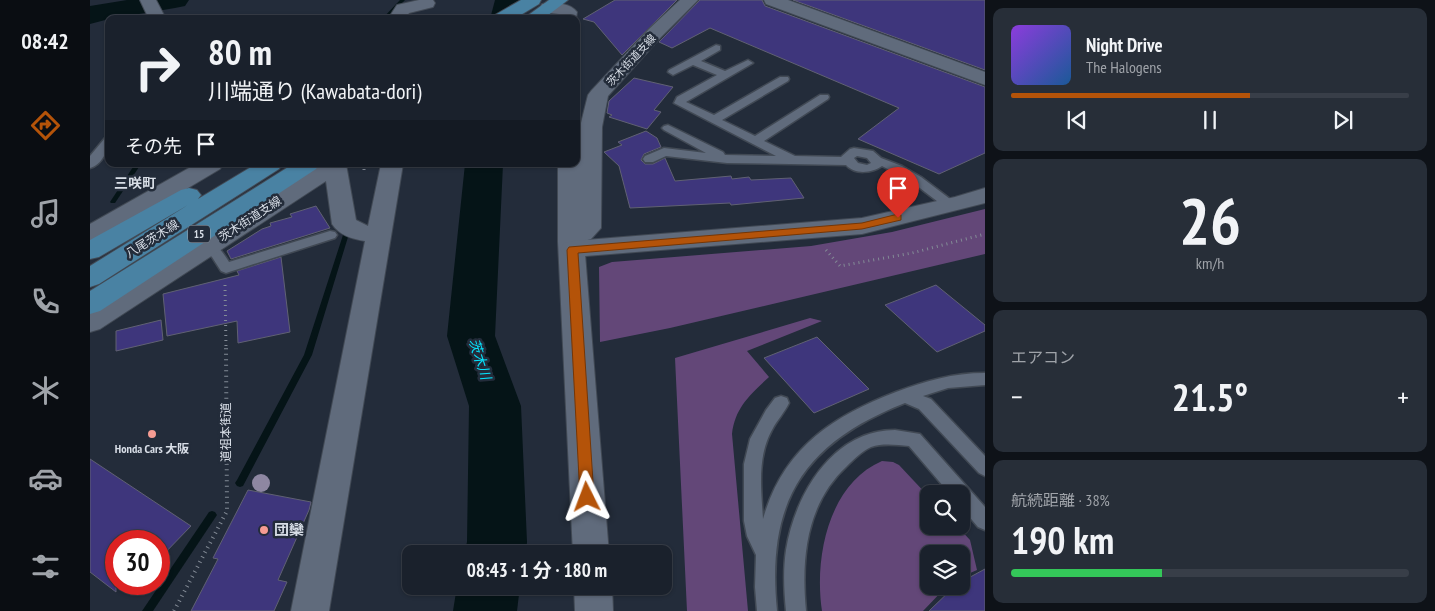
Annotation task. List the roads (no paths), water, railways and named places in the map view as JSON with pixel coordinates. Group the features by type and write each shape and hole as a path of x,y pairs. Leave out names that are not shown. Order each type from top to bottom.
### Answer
{"main road":[{"path":"512,15 548,2"},
{"path":"525,15 548,2"},
{"path":"535,15 548,2"},
{"name":"八尾茨木線","path":"90,278 241,174 262,167"},
{"name":"八尾茨木線","path":"241,174 266,167"},
{"name":"15","path":"90,304 303,167"},
{"name":"15","path":"90,251 241,174"}],"street":[{"name":"茨木街道支線","path":"572,246 588,228 591,127 598,95 690,0"},
{"path":"772,0 985,79"},
{"path":"399,15 403,10 428,1"},
{"path":"420,15 428,1"},
{"path":"548,2 565,10 568,12 568,15"},
{"path":"90,235 206,167"},
{"name":"茨木街道支線","path":"90,322 330,167"},
{"path":"335,167 344,224 358,232 378,236"},
{"path":"310,611 391,167"},
{"path":"569,167 572,246 590,545"},
{"path":"572,246 862,226 985,195"},
{"path":"593,595 594,611"}],"lane":[{"path":"673,72 716,48"},
{"path":"693,61 725,75"},
{"path":"748,62 681,99 680,104 794,160"},
{"path":"714,120 784,79"},
{"path":"756,141 824,97"},
{"path":"668,128 727,159"},
{"path":"90,164 105,146"},
{"path":"649,158 664,152 727,159 848,161 859,168 869,169 877,166 878,161 889,164 923,184 951,205"},
{"path":"208,247 217,254 226,268 330,235"},
{"path":"767,611 766,554 772,521 792,474 804,458 823,438 871,409 939,382 985,379"},
{"path":"905,396 925,404 985,468"},
{"path":"766,554 754,528 751,472 754,452 760,434 769,417 782,403"},
{"path":"796,611 794,561 798,535 807,507 820,483 831,470 865,442 893,437 914,439 985,521"}],"waterway":[{"path":"90,15 175,0"},
{"path":"388,15 403,0"},
{"name":"茨木川","path":"505,15 509,0"},
{"path":"110,11 112,15"},
{"path":"113,202 136,167"},
{"name":"茨木川","path":"484,167 471,336 495,406 496,545"},
{"path":"240,483 308,355 345,237"},
{"path":"147,611 212,515"},
{"name":"茨木川","path":"485,611 488,595"}],"place":[{"name":"Honda Cars 大阪","path":"152,434"},
{"name":"団欒","path":"264,530"}],"district":[{"name":"三咲町","path":"135,183"}]}
